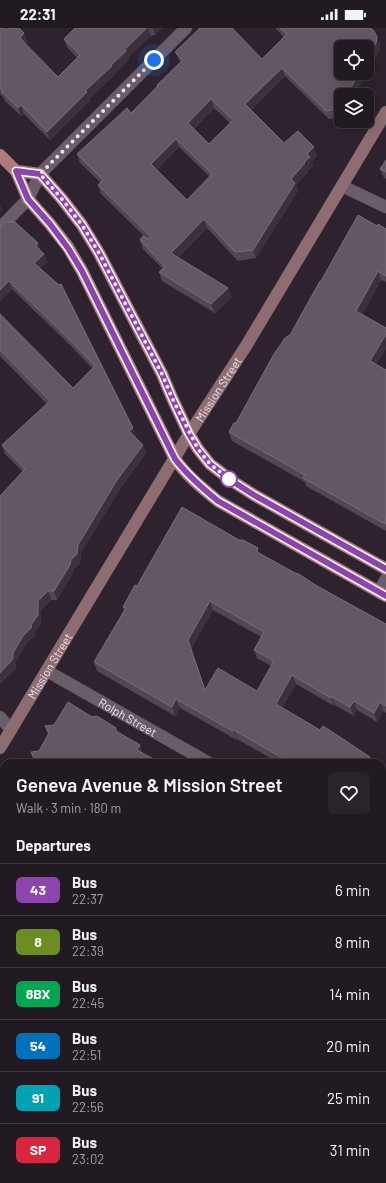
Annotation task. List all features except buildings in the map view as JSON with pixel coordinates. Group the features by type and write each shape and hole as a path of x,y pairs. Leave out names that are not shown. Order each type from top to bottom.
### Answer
{"main road":[{"name":"Mission Street","path":"0,748 189,434 246,346 386,112"},
{"path":"0,154 16,171 28,199 55,230 82,271 175,459 185,473 218,501 382,594"},
{"path":"16,171 40,174 82,225 99,253 162,374 189,434 198,449 210,464 232,481 386,569"}],"street":[{"path":"0,228 28,199 40,174 186,28"},
{"path":"342,186 386,207"},
{"path":"382,594 386,579"},
{"name":"Rolph Street","path":"47,671 202,759"},
{"path":"0,717 11,730"}],"bus line":[{"name":"43","path":"386,569 254,495 232,481 210,464 198,449 189,434 162,374 99,253 82,225 40,174 16,171 28,199 50,224 68,248 96,296 114,337 175,459 185,473 218,501 386,596"}],"route":[{"path":"154,60 40,174 82,225 99,253 162,374 189,434 198,449 210,464 229,479"}]}
